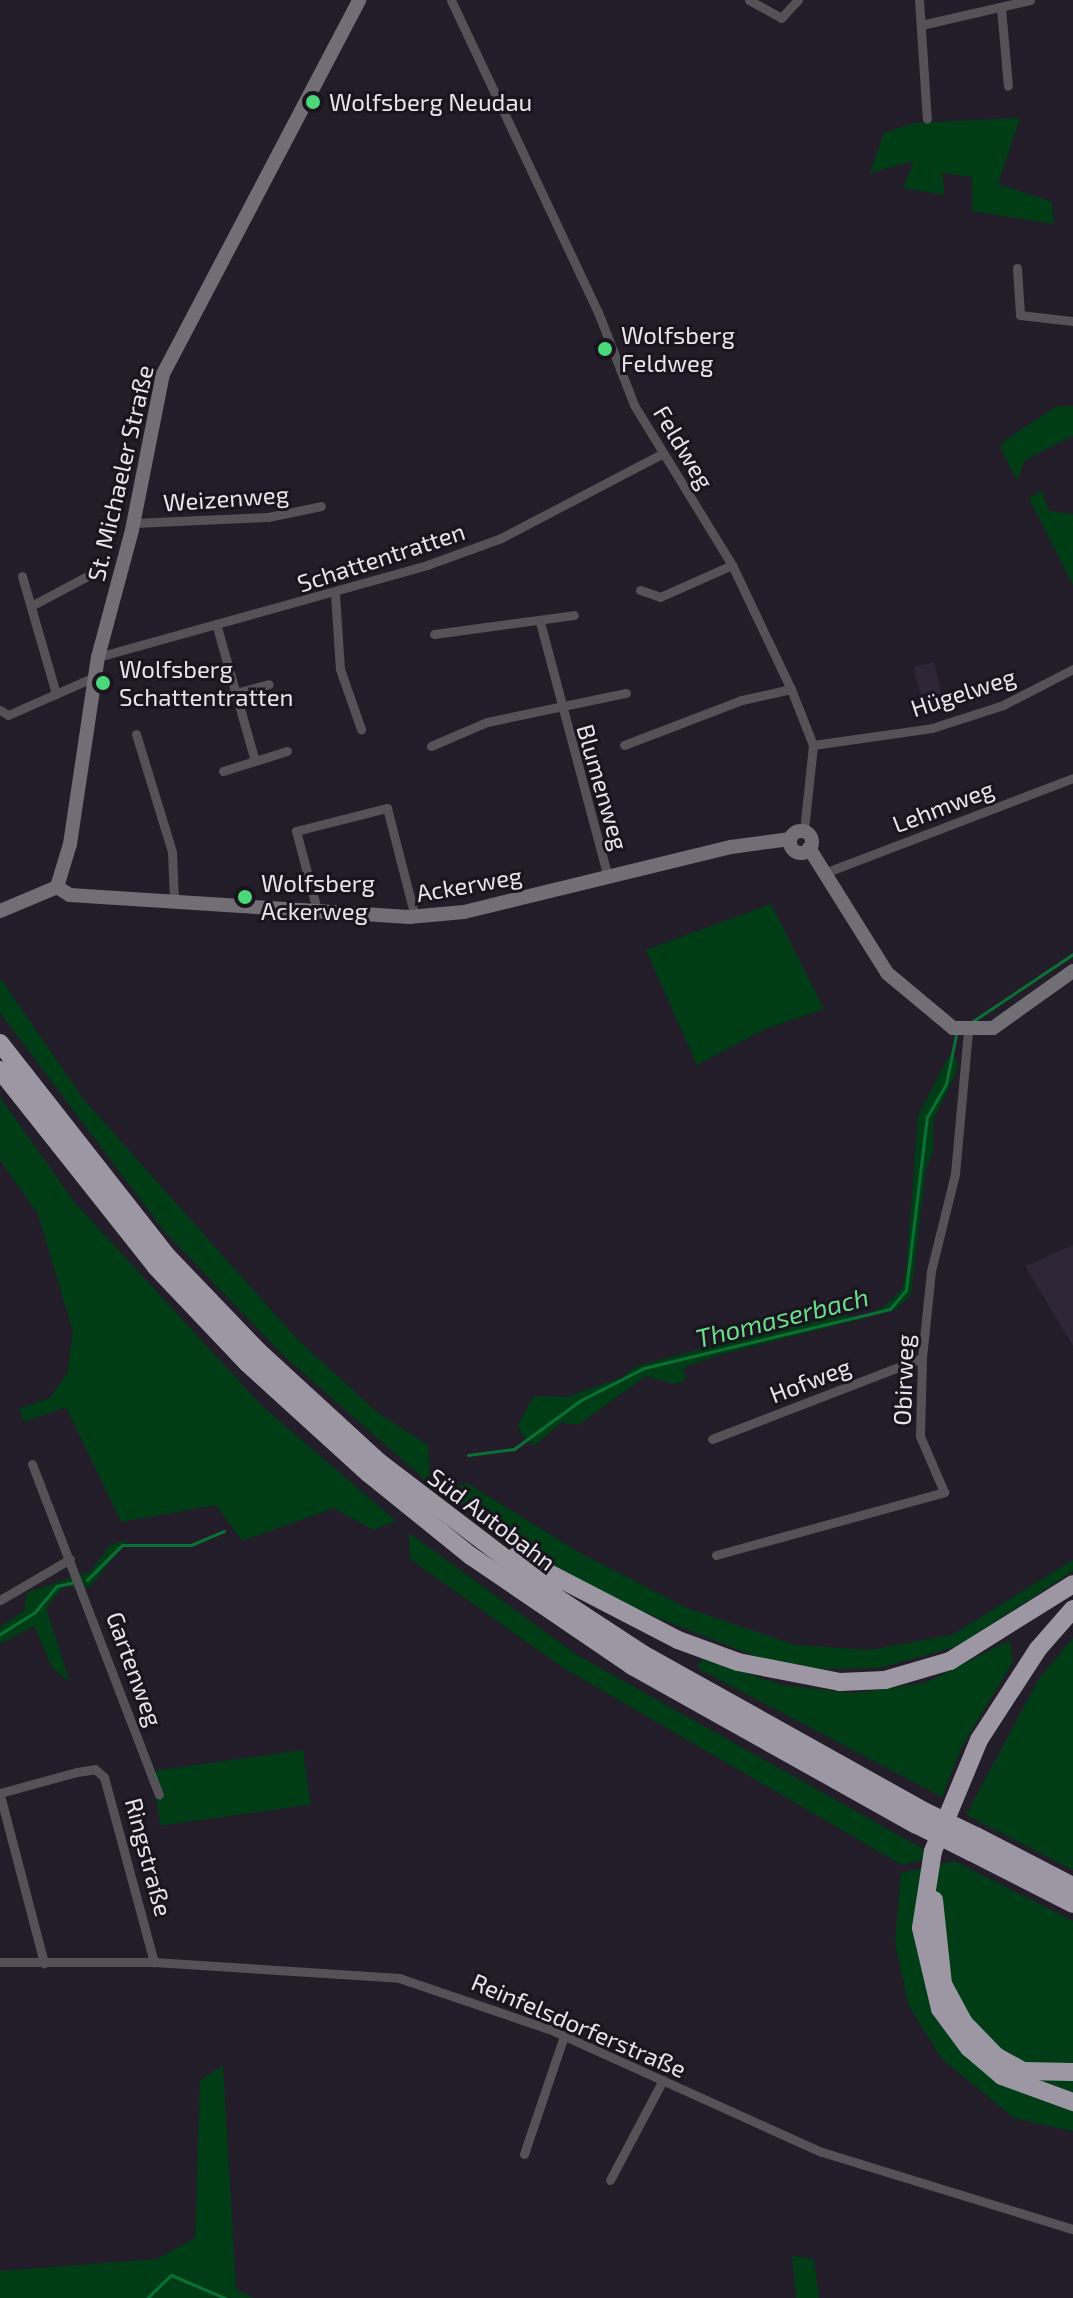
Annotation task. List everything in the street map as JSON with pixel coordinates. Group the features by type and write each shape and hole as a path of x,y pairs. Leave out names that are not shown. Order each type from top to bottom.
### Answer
{"highway":[{"name":"Süd Autobahn","path":"0,1043 168,1257 312,1402 456,1524 643,1654 920,1817"},
{"name":"Süd Autobahn","path":"0,1070 156,1267 247,1363 368,1473 471,1556 632,1666 973,1844 1073,1886"},
{"path":"456,1524 613,1612 678,1640 738,1662 840,1682 885,1680 950,1661 1073,1584"},
{"path":"1073,1609 1038,1649 979,1740 933,1851 921,1928 940,2009 969,2048 1002,2076 1073,2102"},
{"path":"1073,1625 986,1750 963,1801 934,1902 943,1984 964,2023 996,2056 1023,2071 1073,2072"},
{"name":"Süd Autobahn","path":"973,1844 1021,1878 1073,1904"},
{"path":"1021,1878 1073,1919"}],"street":[{"name":"St. Michaeler Straße","path":"57,887 78,803 98,657 134,523 163,374 359,0"},
{"name":"Feldweg","path":"451,0 660,455 732,565 791,689 813,745 804,831"},
{"path":"749,0 781,18 798,0"},
{"path":"919,0 927,119"},
{"path":"921,25 1030,0"},
{"path":"1001,8 1008,86"},
{"path":"1017,268 1020,315 1073,321"},
{"name":"Schattentratten","path":"98,657 335,594 501,538 660,455"},
{"name":"Weizenweg","path":"134,523 268,517 321,506"},
{"path":"640,590 660,597 732,565"},
{"path":"31,606 95,572"},
{"path":"22,576 56,694"},
{"path":"335,594 340,669 361,729"},
{"path":"434,634 574,615"},
{"name":"Blumenweg","path":"540,622 608,877"},
{"path":"217,627 255,761"},
{"name":"Hügelweg","path":"813,745 932,728 1003,705 1073,669"},
{"path":"0,710 8,715 94,677"},
{"path":"202,702 269,684"},
{"path":"624,745 742,700 791,689"},
{"name":"Blumenweg","path":"431,746 487,722 626,693"},
{"path":"136,734 172,852 174,899"},
{"path":"223,771 287,751"},
{"name":"Lehmweg","path":"827,872 1073,778"},
{"path":"318,914 296,831 387,808 415,917"},
{"path":"804,831 809,848 827,872 887,973 924,1009 968,1032 1017,1015 1073,971"},
{"name":"Ackerweg","path":"57,887 70,895 174,899 318,914 415,917 464,912 608,877 790,839 804,831"},
{"path":"790,839 797,852 809,848"},
{"path":"0,911 57,887"},
{"name":"Obirweg","path":"716,1555 944,1492 920,1436 922,1358 931,1271 958,1148 968,1032"},
{"name":"Hofweg","path":"712,1439 922,1358"},
{"name":"Gartenweg","path":"32,1464 159,1794"},
{"path":"0,1600 70,1559"},
{"name":"Ringstraße","path":"44,1963 0,1794 95,1769 104,1777 154,1962"},
{"name":"Reinfelsdorferstraße","path":"0,1962 154,1962 399,1978 564,2036 822,2152 1073,2229"},
{"path":"524,2154 564,2036"},
{"path":"610,2180 663,2080"}],"shaded area":[{"path":"934,662 942,697 922,702 914,667"},
{"path":"1073,1245 1073,1346 1025,1266"}],"green space":[{"path":"1020,118 998,184 1052,202 1054,224 972,211 972,177 942,173 945,195 903,188 914,161 870,173 884,133 915,123"},
{"path":"1057,406 1073,406 1073,436 1025,460 1017,481 1000,447 1004,441"},
{"path":"1042,491 1049,511 1073,514 1073,585 1029,498"},
{"path":"771,904 824,1009 765,1029 697,1065 646,950"},
{"path":"0,978 85,1101 297,1339 378,1413 428,1445 430,1484 284,1356 165,1232 0,1013"},
{"path":"949,1056 957,1059 957,1071 933,1121 934,1149 926,1169 911,1295 895,1310 716,1356 683,1368 686,1380 674,1384 646,1376 578,1425 562,1422 534,1446 521,1434 518,1425 534,1396 566,1397 621,1378 637,1366 836,1313 859,1318 884,1307 902,1289 906,1270 918,1116"},
{"path":"0,1097 75,1203 262,1406 396,1521 373,1530 334,1508 242,1541 216,1505 121,1522 66,1407 24,1422 19,1409 50,1398 67,1374 73,1332 38,1214 0,1160"},
{"path":"467,1483 580,1553 689,1609 795,1645 870,1650 952,1635 1073,1560 1073,1571 958,1646 879,1668 822,1669 762,1659 598,1594 442,1492"},
{"path":"409,1533 577,1655 925,1850 922,1860 902,1865 562,1667 410,1559"},
{"path":"127,1540 90,1587 64,1586 46,1608 70,1682 53,1669 34,1626 0,1644 0,1627 25,1610 26,1593 91,1571 110,1545"},
{"path":"1073,1638 1073,1870 966,1815 1038,1680"},
{"path":"1010,1640 1013,1662 962,1746 942,1797 697,1668 702,1659 783,1685 853,1693 925,1683"},
{"path":"303,1750 311,1804 160,1826 152,1771"},
{"path":"954,1861 1073,1921 1073,2131 1014,2118 942,2059 908,2004 895,1942 901,1873"},
{"path":"223,2065 236,2289 254,2298 0,2298 0,2271 157,2259 195,2238 200,2081"},
{"path":"792,2256 814,2259 819,2298 796,2298"}],"waterway":[{"name":"Thomaserbach","path":"970,1023 1073,954"},
{"name":"Thomaserbach","path":"468,1455 514,1449 581,1400 644,1368 890,1309 906,1290 927,1117 946,1084 956,1035"},
{"name":"Thomaserbach","path":"87,1580 122,1545 191,1545 224,1531"},
{"name":"Thomaserbach","path":"0,1634 34,1613 57,1586 74,1582"},
{"path":"147,2298 171,2275 225,2298"}],"place":[{"name":"Wolfsberg Neudau","path":"313,102"},
{"name":"Wolfsberg Feldweg","path":"605,349"},
{"name":"Wolfsberg Schattentratten","path":"103,683"},
{"name":"Wolfsberg Ackerweg","path":"245,897"}]}
